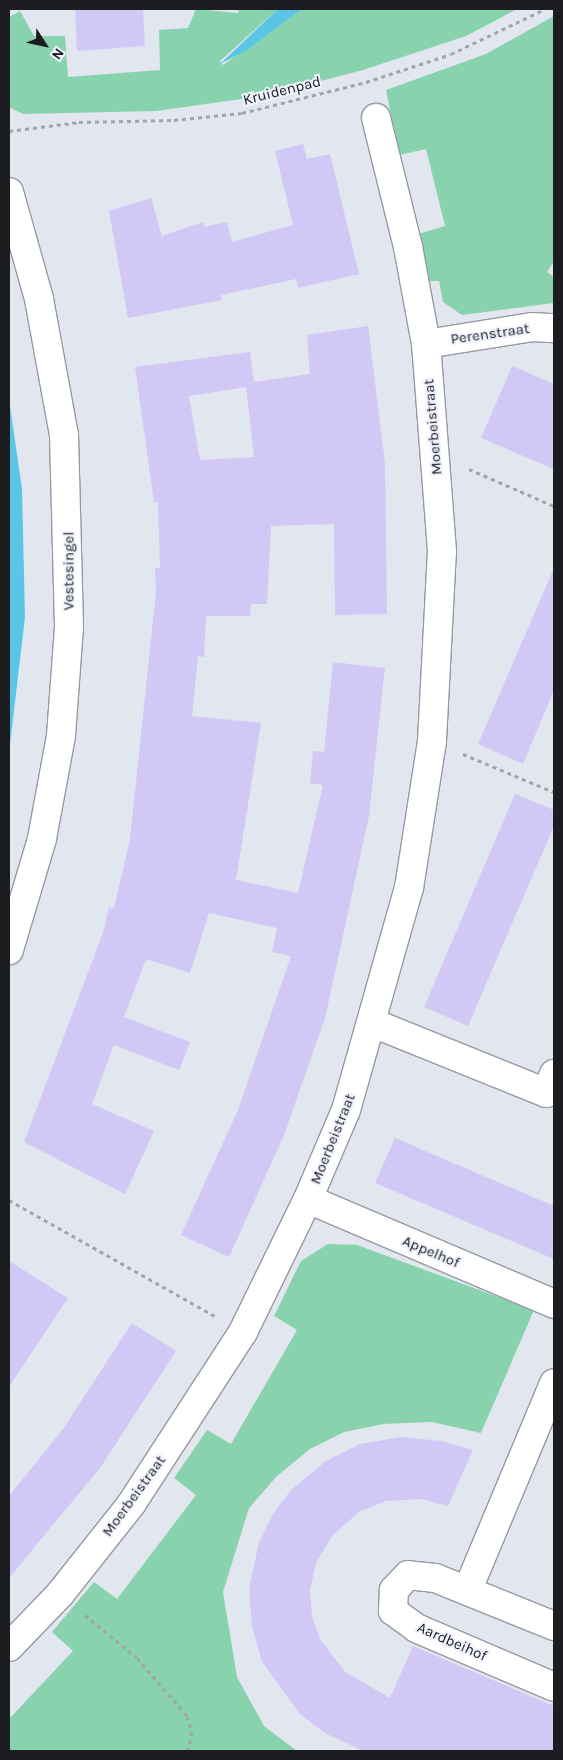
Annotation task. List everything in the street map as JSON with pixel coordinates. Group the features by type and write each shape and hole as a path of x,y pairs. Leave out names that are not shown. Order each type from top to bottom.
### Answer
{"street":[{"name":"Moerbeistraat","path":"9,1648 60,1594 132,1503 243,1332 308,1200 346,1110 373,1023 409,888 432,740 442,551 437,455 426,344 408,247 376,118"},
{"name":"Vestesingel","path":"9,192 39,299 64,435 69,627 61,736 42,839 9,950"},
{"name":"Perenstraat","path":"426,344 532,327 554,328"},
{"path":"373,1023 546,1093 554,1074"},
{"name":"Appelhof","path":"308,1200 554,1304"},
{"path":"468,1589 554,1383"},
{"name":"Aardbeihof","path":"554,1626 468,1589 408,1575 394,1590 393,1611 416,1628 554,1687"}],"path":[{"name":"Kruidenpad","path":"9,131 79,122 174,120 242,113 366,82 451,54 545,9"},
{"path":"437,455 554,506"},
{"path":"432,740 554,792"},
{"path":"9,1200 243,1332"},
{"path":"60,1594 137,1658 187,1716 192,1732 188,1751"}],"green space":[{"path":"196,9 238,13 239,9 278,9 220,61 223,65 302,9 517,9 466,36 363,70 263,96 156,111 23,114 9,107 9,17 20,11 34,36 65,36 68,77 160,70 159,30 188,28"},
{"path":"554,16 554,261 547,272 554,277 554,303 462,315 443,302 439,281 428,281 418,234 445,226 426,149 399,155 386,90 486,54"},
{"path":"328,1244 357,1245 534,1310 481,1433 432,1422 384,1424 344,1432 310,1449 277,1476 249,1508 223,1592 237,1677 264,1726 297,1751 9,1751 9,1719 73,1651 52,1632 94,1582 117,1599 196,1495 174,1478 207,1430 231,1444 297,1330 274,1316 301,1261"}],"water":[{"path":"278,9 302,9 247,50 220,64"},
{"path":"9,399 22,489 25,617 9,753"}],"building":[{"path":"75,9 143,9 145,46 77,51"},
{"path":"303,144 307,159 330,154 359,274 298,288 296,279 221,295 222,300 128,318 109,211 151,198 162,236 203,222 204,227 227,222 232,242 293,225 275,151"},
{"path":"368,326 385,463 387,614 335,615 334,524 271,526 267,604 251,604 250,616 206,616 204,657 198,656 192,716 261,723 236,880 298,893 323,785 310,783 313,751 324,752 333,662 385,668 369,816 325,1018 284,1135 229,1257 181,1235 238,1110 291,956 272,952 277,928 209,913 190,973 146,959 124,1017 190,1042 179,1070 114,1045 92,1104 154,1131 125,1194 24,1142 104,930 109,907 114,908 130,839 156,592 155,568 160,568 158,502 154,502 135,367 250,352 254,382 310,374 307,335","holes":["246,387 254,457 200,460 189,396"]},
{"path":"512,366 554,384 554,469 481,438"},
{"path":"554,568 554,690 523,764 478,744"},
{"path":"515,794 554,810 554,826 468,1026 424,1007"},
{"path":"395,1138 554,1206 554,1259 375,1183"},
{"path":"9,1261 68,1298 9,1387"},
{"path":"132,1323 176,1351 100,1468 9,1578 9,1496 63,1429"},
{"path":"401,1437 441,1441 473,1450 448,1506 421,1499 386,1501 359,1512 332,1536 316,1563 310,1590 312,1616 320,1639 345,1672 390,1698 413,1646 554,1706 554,1751 363,1751 325,1733 300,1714 262,1662 252,1626 249,1589 259,1542 273,1514 291,1490 326,1461 360,1444"}]}
